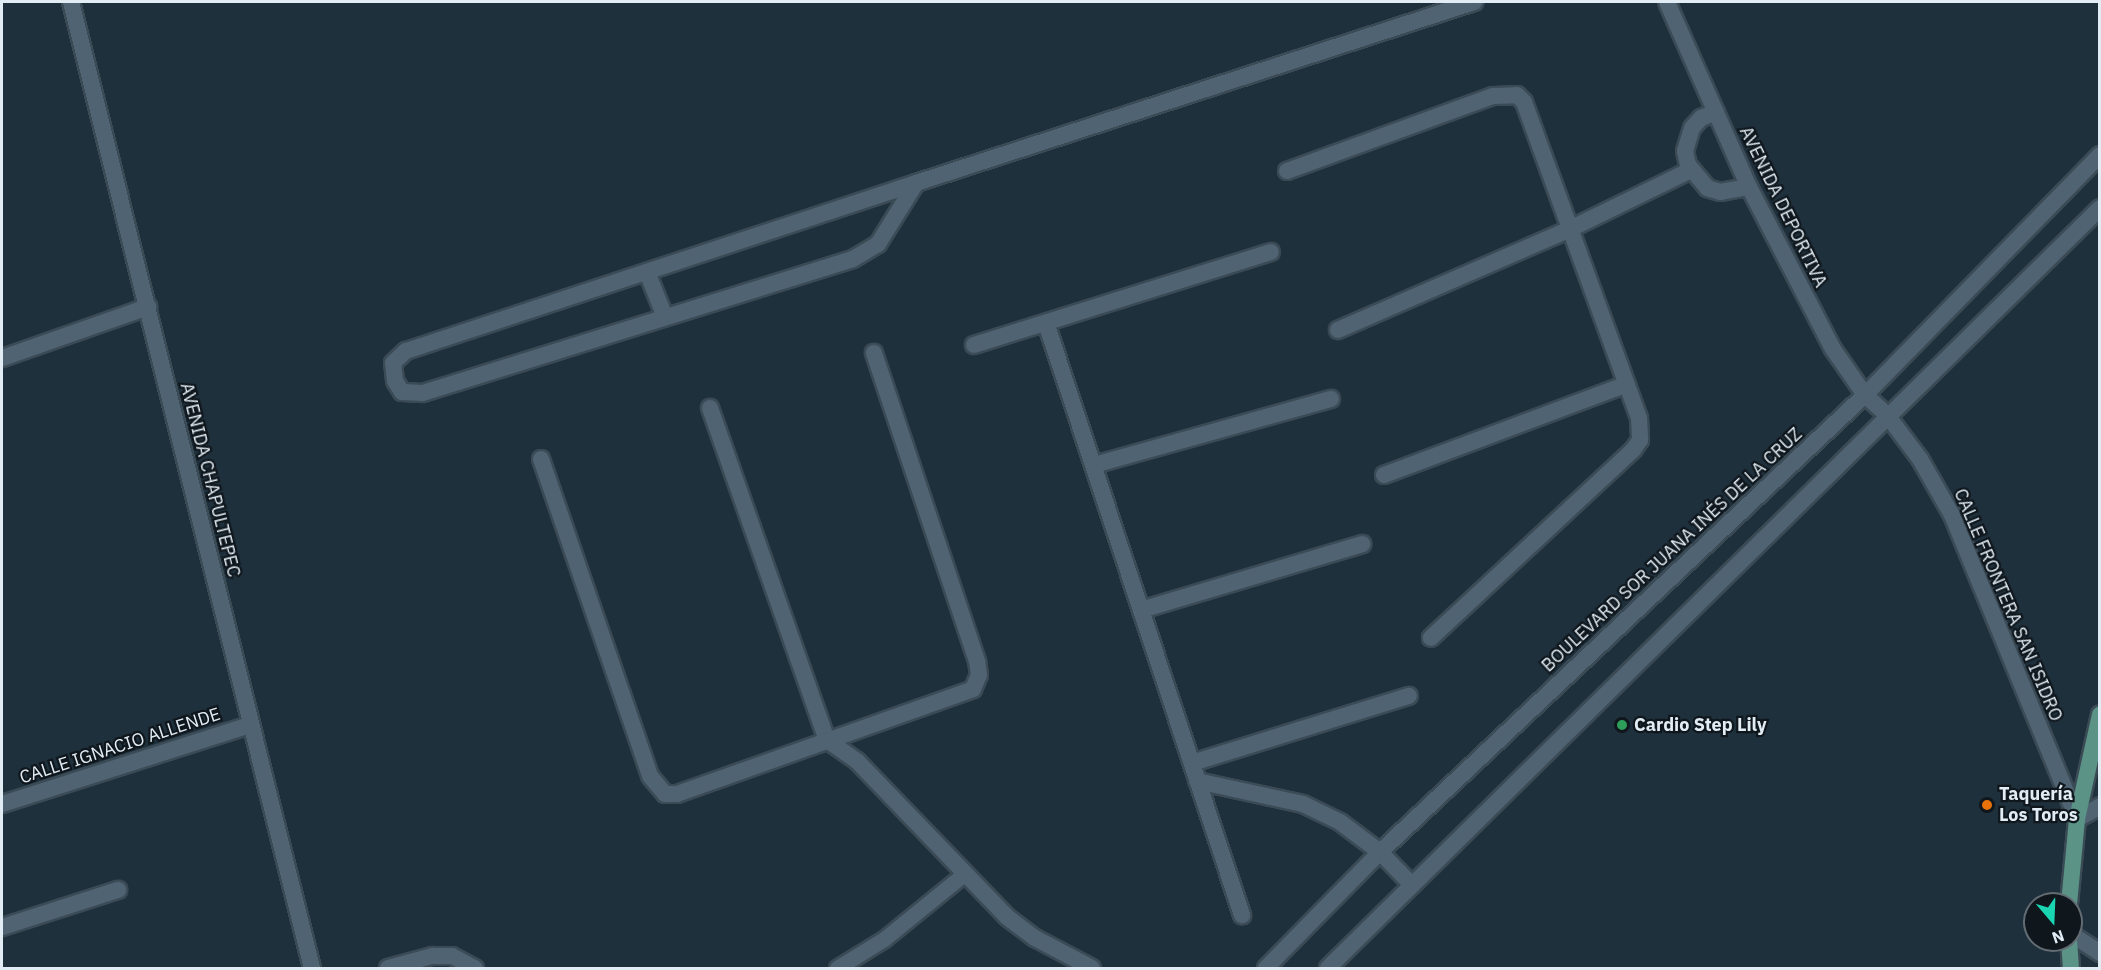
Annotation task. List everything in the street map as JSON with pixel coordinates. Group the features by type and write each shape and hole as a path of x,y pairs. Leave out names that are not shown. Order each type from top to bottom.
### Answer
{"main road":[{"path":"2070,892 2077,819 2100,714"},
{"path":"2070,952 2071,969"}],"street":[{"name":"AVENIDA CHAPULTEPEC","path":"71,2 312,969"},
{"path":"916,183 878,244 854,259 422,393 402,392 395,381 393,363 406,351 916,183 1474,2"},
{"name":"AVENIDA DEPORTIVA","path":"1667,2 1749,187 1833,349 1865,395 1887,415"},
{"path":"1287,171 1493,96 1517,95 1524,102 1641,427 1634,450 1431,638"},
{"path":"1716,112 1701,118 1687,139 1685,151 1691,170 1707,188 1720,192 1749,187"},
{"name":"BOULEVARD SOR JUANA INÉS DE LA CRUZ","path":"1266,969 1380,852 1865,395 2100,155"},
{"path":"1338,330 1570,229 1691,170"},
{"path":"1328,969 1887,415 2100,208"},
{"path":"974,345 1271,252"},
{"path":"647,272 665,317"},
{"path":"2,358 148,307"},
{"path":"1046,323 1242,915"},
{"path":"542,459 656,787 665,794 677,794 827,740 960,696 973,688 978,675 874,353"},
{"path":"1384,475 1627,384"},
{"path":"1094,465 1331,399"},
{"path":"710,408 827,740 857,761 964,874 1035,938 1092,969"},
{"name":"CALLE FRONTERA SAN ISIDRO","path":"1887,415 1920,459 1952,515 2077,819"},
{"path":"1141,610 1362,544"},
{"path":"1192,763 1409,696"},
{"name":"CALLE IGNACIO ALLENDE","path":"2,804 250,725"},
{"path":"1197,781 1303,804 1340,822 1380,852 1412,885"},
{"path":"2077,819 2100,806"},
{"path":"2,927 118,890"},
{"path":"2083,942 2100,953"},
{"path":"388,969 432,956 452,956 475,969"}],"lane":[{"path":"837,969 884,939 964,874"}],"place":[{"name":"Cardio Step Lily","path":"1622,725"},
{"name":"Taquería Los Toros","path":"1987,805"}]}
